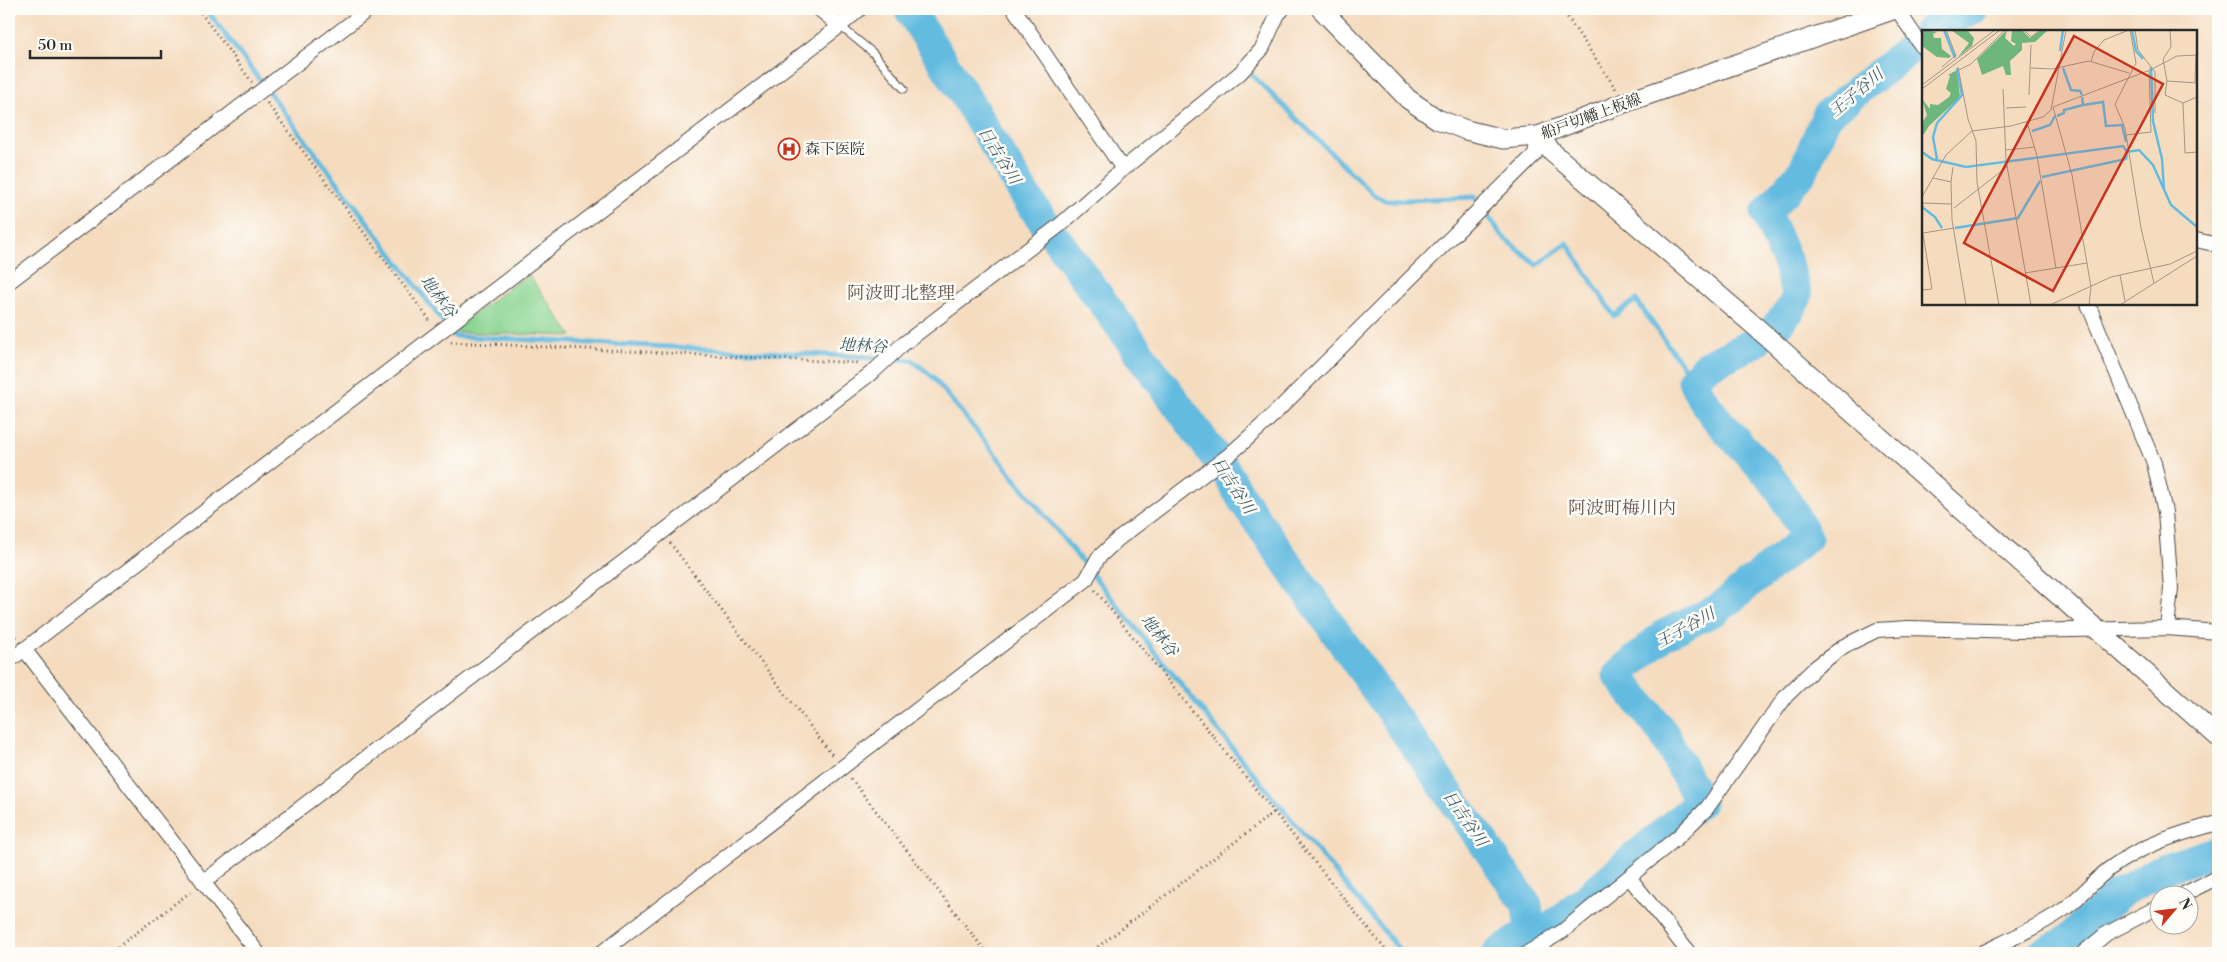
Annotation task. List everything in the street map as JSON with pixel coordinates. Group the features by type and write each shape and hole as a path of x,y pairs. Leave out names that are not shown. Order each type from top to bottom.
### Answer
{"street":[{"path":"9,282 369,9"},
{"path":"819,9 840,26"},
{"path":"9,660 445,329 860,9"},
{"path":"1014,9 1123,169"},
{"path":"203,882 662,533 1060,225 1123,169 1240,72 1262,48 1278,14 1283,9"},
{"name":"船戸切幡上板線","path":"1321,9 1408,99 1437,119 1466,130 1503,139 1538,136 1624,103 1896,9"},
{"path":"1896,9 1922,47"},
{"path":"601,953 842,768 1089,574 1098,558 1117,540 1229,455 1266,422 1535,154 1538,136"},
{"path":"1538,136 1553,153 1757,328 2218,737"},
{"path":"2197,240 2218,245"},
{"path":"2088,305 2154,463 2165,512 2171,588 2167,628"},
{"path":"1527,953 1563,931 1680,836 1707,808 1786,696 1816,667 1844,646 1877,630 1908,628 2023,631 2094,628 2167,628 2218,632"},
{"path":"24,649 258,953"},
{"path":"1982,953 2038,926 2064,909 2110,869 2141,850 2187,831 2218,823"},
{"path":"1629,877 1689,953"},
{"path":"2200,886 2218,878"},
{"path":"2083,953 2106,934 2150,911"}],"lane":[{"path":"840,26 872,52 904,89"}],"path":[{"path":"198,9 264,89 445,329 448,342 863,363 884,362"},
{"path":"1562,9 1608,76 1624,103"},
{"path":"662,533 987,953"},
{"path":"1089,574 1274,812 1388,953"},
{"path":"1090,953 1274,812"},
{"path":"110,953 203,882"}],"green space":[{"path":"528,274 572,336 456,332 458,326"}],"waterway":[{"name":"地林谷","path":"206,9 454,336 884,358"},
{"name":"日吉谷川","path":"909,9 1028,200 1225,470 1242,499 1527,905 1530,932 1498,953"},
{"name":"王子谷川","path":"1931,30 1973,9"},
{"name":"王子谷川","path":"1774,329 1791,309 1797,296 1787,262 1766,213 1803,171 1827,115 1914,46"},
{"path":"1249,72 1375,196 1388,201 1475,197 1478,202"},
{"path":"1486,213 1503,237 1537,265 1567,243 1614,316 1636,300 1693,380"},
{"name":"日吉谷川","path":"1055,238 1061,233"},
{"name":"王子谷川","path":"1530,932 1544,931 1559,921 1700,802 1664,734 1618,675 1663,635 1718,609 1807,537 1776,485 1717,419 1707,406 1693,380 1707,366 1756,342"},
{"name":"地林谷","path":"892,359 912,360 933,377 1234,750 1402,953"},
{"path":"2042,953 2065,942 2117,895 2163,869 2218,851"}],"place":[{"name":"森下医院","path":"789,149"}],"district":[{"name":"阿波町北整理","path":"901,293"},
{"name":"阿波町梅川内","path":"1622,508"}]}
